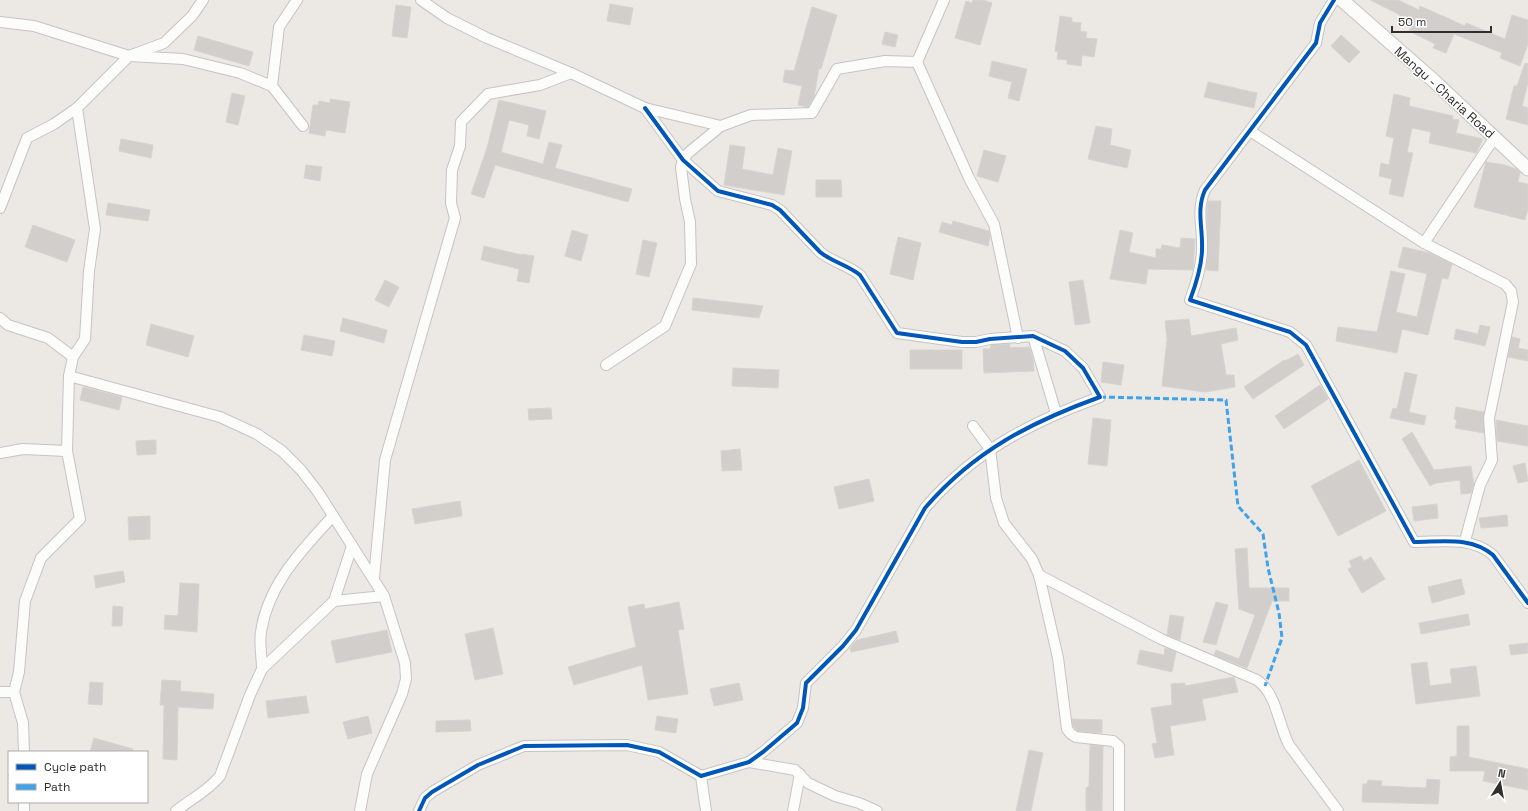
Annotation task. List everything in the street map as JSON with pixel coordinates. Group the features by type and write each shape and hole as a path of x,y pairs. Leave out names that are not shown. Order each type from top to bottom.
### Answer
{"street":[{"path":"0,208 27,138 54,124 77,108 129,56 164,43 192,16 203,0"},
{"path":"272,86 279,27 297,0"},
{"path":"421,0 447,18 487,38 571,72 644,108 721,126"},
{"path":"944,0 917,62 969,178 994,224 1018,338"},
{"path":"1334,0 1320,23 1316,43 1205,190 1200,200 1199,213 1202,250 1199,272 1190,300 1290,332 1300,338 1306,345 1414,542 1464,541 1478,545 1493,555 1528,603"},
{"name":"Mangu - Charia Road","path":"1347,2 1528,169"},
{"path":"0,22 34,26 129,56 183,59 240,73 272,86 303,126"},
{"path":"606,365 665,326 691,264 690,222 681,168 683,160 688,153 721,126 751,115 812,113 837,69 885,60 917,62"},
{"path":"374,578 385,460 455,218 451,203 452,170 460,146 461,122 488,94 540,86 571,72"},
{"path":"24,751 23,723 14,692 18,672 25,600 41,558 80,519 68,451 68,376 73,357 85,339 89,271 95,229 77,108"},
{"path":"418,811 425,798 432,792 478,765 524,746 627,745 641,747 659,752 701,776 749,762 797,723 804,708 806,683 843,646 856,630 925,508 936,495 970,464 990,449 1056,413 1100,398 1083,368 1065,351 1056,345 1033,336 962,342 897,333 860,275 854,270 820,252 780,210 772,205 718,191 683,160 644,108"},
{"path":"1250,131 1424,243 1505,284 1512,291 1513,302 1489,418 1492,460 1480,485 1464,541"},
{"path":"1424,243 1495,138"},
{"path":"0,318 8,325 48,338 73,357"},
{"path":"1033,336 1056,413"},
{"path":"68,376 220,417 245,428 282,451 300,470 333,516 374,578 384,596 406,663 406,679 402,694 367,774 360,811"},
{"path":"973,426 990,449 996,498 1004,523 1032,559 1039,575 1058,658 1067,729 1076,737 1113,741 1119,746 1119,811"},
{"path":"0,453 23,449 68,451"},
{"path":"262,669 261,634 264,613 278,582 297,556 333,516"},
{"path":"176,811 211,787 220,776 250,695 262,669 334,601 352,546"},
{"path":"1039,575 1161,639 1257,680 1265,686 1270,695 1283,733 1289,745 1338,811"},
{"path":"334,601 384,596"},
{"path":"0,692 14,692"},
{"path":"749,762 795,770 808,783 835,796 859,803 877,811"},
{"path":"793,811 800,774"},
{"path":"701,776 706,811"}],"building":[{"path":"973,0 983,0 992,3 980,45 955,38 966,1 972,3"},
{"path":"1370,0 1398,0 1419,10 1420,6 1465,26 1466,23 1505,39 1512,15 1528,20 1528,44 1520,66 1500,58 1502,53 1454,34 1446,53 1433,48 1435,44 1409,31 1411,27 1397,21 1400,15"},
{"path":"610,4 633,8 630,25 607,21"},
{"path":"396,5 411,7 407,38 392,36"},
{"path":"812,7 837,15 821,69 819,68 814,97 808,107 798,105 802,86 783,82 785,70 794,71"},
{"path":"1060,16 1072,18 1072,22 1081,23 1080,31 1087,32 1086,38 1097,39 1094,57 1082,55 1081,66 1067,64 1067,60 1057,59 1058,52 1055,51"},
{"path":"885,32 898,35 895,47 882,44"},
{"path":"1341,35 1360,52 1349,63 1331,46"},
{"path":"198,36 253,52 249,66 194,50"},
{"path":"992,61 1027,69 1019,101 1008,98 1012,82 989,76"},
{"path":"1525,63 1528,64 1528,83 1522,106 1528,108 1528,125 1506,119 1514,86 1517,86"},
{"path":"1208,82 1257,93 1254,108 1204,97"},
{"path":"232,93 245,96 238,125 226,122"},
{"path":"1394,94 1410,98 1409,106 1453,116 1452,119 1459,120 1456,133 1483,139 1476,153 1429,143 1431,132 1412,128 1407,152 1413,153 1403,197 1389,194 1392,179 1379,176 1381,163 1389,165 1394,138 1386,136"},
{"path":"330,99 350,102 345,133 326,130 325,136 309,133 313,105 318,105 319,101 330,103"},
{"path":"499,100 546,111 539,139 527,136 529,125 509,120 501,152 543,164 549,142 562,145 555,168 632,189 628,202 495,165 484,198 471,194 487,148"},
{"path":"1096,126 1112,129 1110,145 1131,150 1127,168 1088,159"},
{"path":"121,139 153,145 151,158 119,151"},
{"path":"730,145 745,147 742,169 773,175 778,148 792,151 784,195 724,185"},
{"path":"984,150 1006,156 998,182 977,176"},
{"path":"1486,162 1505,165 1520,172 1518,182 1528,184 1528,209 1525,220 1474,207"},
{"path":"306,165 322,167 320,181 304,178"},
{"path":"816,180 841,180 842,197 816,197"},
{"path":"1208,201 1221,201 1218,271 1206,270 1208,249"},
{"path":"108,203 150,210 148,221 106,215"},
{"path":"953,221 989,231 990,237 988,246 939,232 942,222 952,225"},
{"path":"33,225 75,240 67,262 25,247"},
{"path":"572,230 588,235 581,261 565,256"},
{"path":"1120,230 1133,233 1129,252 1156,258 1156,249 1161,249 1162,245 1180,248 1181,238 1195,239 1193,270 1148,269 1146,284 1110,279"},
{"path":"898,237 921,243 913,280 890,274"},
{"path":"643,240 657,243 649,277 636,274"},
{"path":"484,246 522,255 534,256 529,283 517,281 519,269 481,260"},
{"path":"1403,247 1430,253 1452,264 1448,279 1442,278 1428,335 1402,329 1397,353 1336,341 1338,327 1377,332 1391,271 1405,274 1396,312 1417,317 1427,274 1398,267"},
{"path":"385,280 399,287 389,307 375,300"},
{"path":"1083,280 1090,323 1075,325 1069,282"},
{"path":"693,298 763,306 759,318 692,310"},
{"path":"343,318 387,330 384,343 340,331"},
{"path":"1189,319 1191,336 1236,328 1238,340 1221,344 1226,375 1234,375 1235,387 1205,392 1162,386 1167,339 1165,321"},
{"path":"151,324 194,336 188,357 146,345"},
{"path":"1480,325 1490,327 1485,346 1454,339 1456,329 1478,334"},
{"path":"304,335 335,341 332,356 301,350"},
{"path":"1512,337 1520,339 1518,348 1528,350 1528,361 1508,357"},
{"path":"1010,344 1010,348 1029,347 1033,359 1034,371 984,373 983,349 990,349 991,345"},
{"path":"910,350 962,350 962,369 910,369"},
{"path":"1298,354 1304,365 1253,399 1244,387 1284,360 1285,361"},
{"path":"1103,362 1124,365 1121,385 1101,382"},
{"path":"733,368 779,370 778,388 732,386"},
{"path":"1405,372 1417,375 1409,412 1426,416 1424,425 1390,418 1393,408 1397,409"},
{"path":"1320,385 1328,399 1284,429 1275,416"},
{"path":"83,387 122,397 119,410 80,400"},
{"path":"1456,407 1484,412 1484,433 1455,428 1457,420 1454,419"},
{"path":"551,408 552,419 529,420 528,409"},
{"path":"1093,418 1111,420 1107,466 1088,464"},
{"path":"1496,420 1528,426 1528,446 1497,441"},
{"path":"1412,432 1434,470 1471,466 1474,484 1471,493 1461,494 1460,480 1436,483 1430,486 1402,439"},
{"path":"156,440 156,454 137,455 136,441"},
{"path":"740,449 742,470 722,471 721,451"},
{"path":"1359,460 1386,511 1338,536 1311,486"},
{"path":"1525,463 1528,481 1518,483 1513,466"},
{"path":"869,479 874,501 839,509 834,487"},
{"path":"460,501 462,516 415,524 412,509"},
{"path":"1437,504 1438,518 1414,521 1412,507"},
{"path":"1507,515 1508,526 1481,528 1479,518"},
{"path":"150,516 150,539 129,540 128,517"},
{"path":"1247,548 1249,588 1289,588 1289,601 1272,601 1247,668 1214,655 1216,650 1239,659 1255,615 1239,609 1235,549"},
{"path":"1361,556 1364,561 1371,557 1385,579 1362,593 1348,569 1352,567 1349,561"},
{"path":"123,571 125,582 96,588 94,576"},
{"path":"1461,579 1465,594 1432,603 1428,587"},
{"path":"180,583 199,584 197,632 164,629 165,615 178,616"},
{"path":"679,602 684,629 678,630 688,694 648,700 642,665 574,685 568,667 636,647 628,607 644,604 645,609"},
{"path":"1216,602 1228,605 1216,645 1203,642"},
{"path":"113,606 123,607 122,626 112,626"},
{"path":"1468,614 1470,625 1421,634 1419,623"},
{"path":"1170,615 1184,617 1180,640 1167,635"},
{"path":"493,628 503,674 475,680 465,634"},
{"path":"387,630 392,652 336,663 331,641"},
{"path":"896,631 899,642 851,652 850,648 857,640"},
{"path":"1528,643 1528,653 1511,655 1509,645"},
{"path":"1165,648 1176,652 1172,672 1137,664 1140,650 1164,655"},
{"path":"1427,662 1430,686 1452,683 1450,669 1476,666 1480,696 1416,704 1411,664"},
{"path":"1234,677 1238,692 1202,699 1206,720 1170,726 1174,755 1155,758 1152,744 1157,743 1151,708 1172,705 1171,684 1185,683 1185,686"},
{"path":"162,680 181,681 180,691 214,694 213,709 178,707 177,760 163,759 164,705 160,705"},
{"path":"90,682 103,683 102,705 88,704"},
{"path":"739,683 743,700 714,706 710,689"},
{"path":"306,696 309,713 268,718 266,701"},
{"path":"368,716 372,733 348,739 343,722"},
{"path":"657,716 678,719 676,733 655,730"},
{"path":"1072,719 1102,720 1102,733 1078,731 1073,726"},
{"path":"470,720 471,731 436,732 436,721"},
{"path":"1457,726 1469,726 1469,757 1528,769 1528,790 1483,781 1485,771 1450,771 1450,757 1457,756"},
{"path":"94,738 133,749 132,751 90,751"},
{"path":"1090,745 1103,746 1102,811 1086,811 1086,788 1089,786"},
{"path":"1029,750 1043,753 1031,811 1016,811"},
{"path":"1427,779 1440,780 1438,804 1362,802 1363,784 1367,784 1368,780 1382,781 1381,786 1426,788"}],"marked path":[{"path":"1100,397 1226,400 1238,506 1263,534 1268,568 1279,613 1282,638 1265,686"}],"cycle path":[{"path":"1334,0 1320,23 1316,43 1205,190 1202,197 1200,212 1202,255 1200,268 1190,300 1290,332 1306,345 1414,542 1455,541 1475,545 1484,549 1493,555 1528,603"},
{"path":"419,811 425,798 432,792 478,765 524,746 627,745 659,752 701,776 749,762 797,723 803,708 806,683 843,646 856,630 925,508 944,488 963,470 1005,440 1050,417 1100,397 1083,368 1065,351 1033,336 962,342 897,333 860,275 820,252 780,210 772,205 718,191 683,160 645,108"}]}
